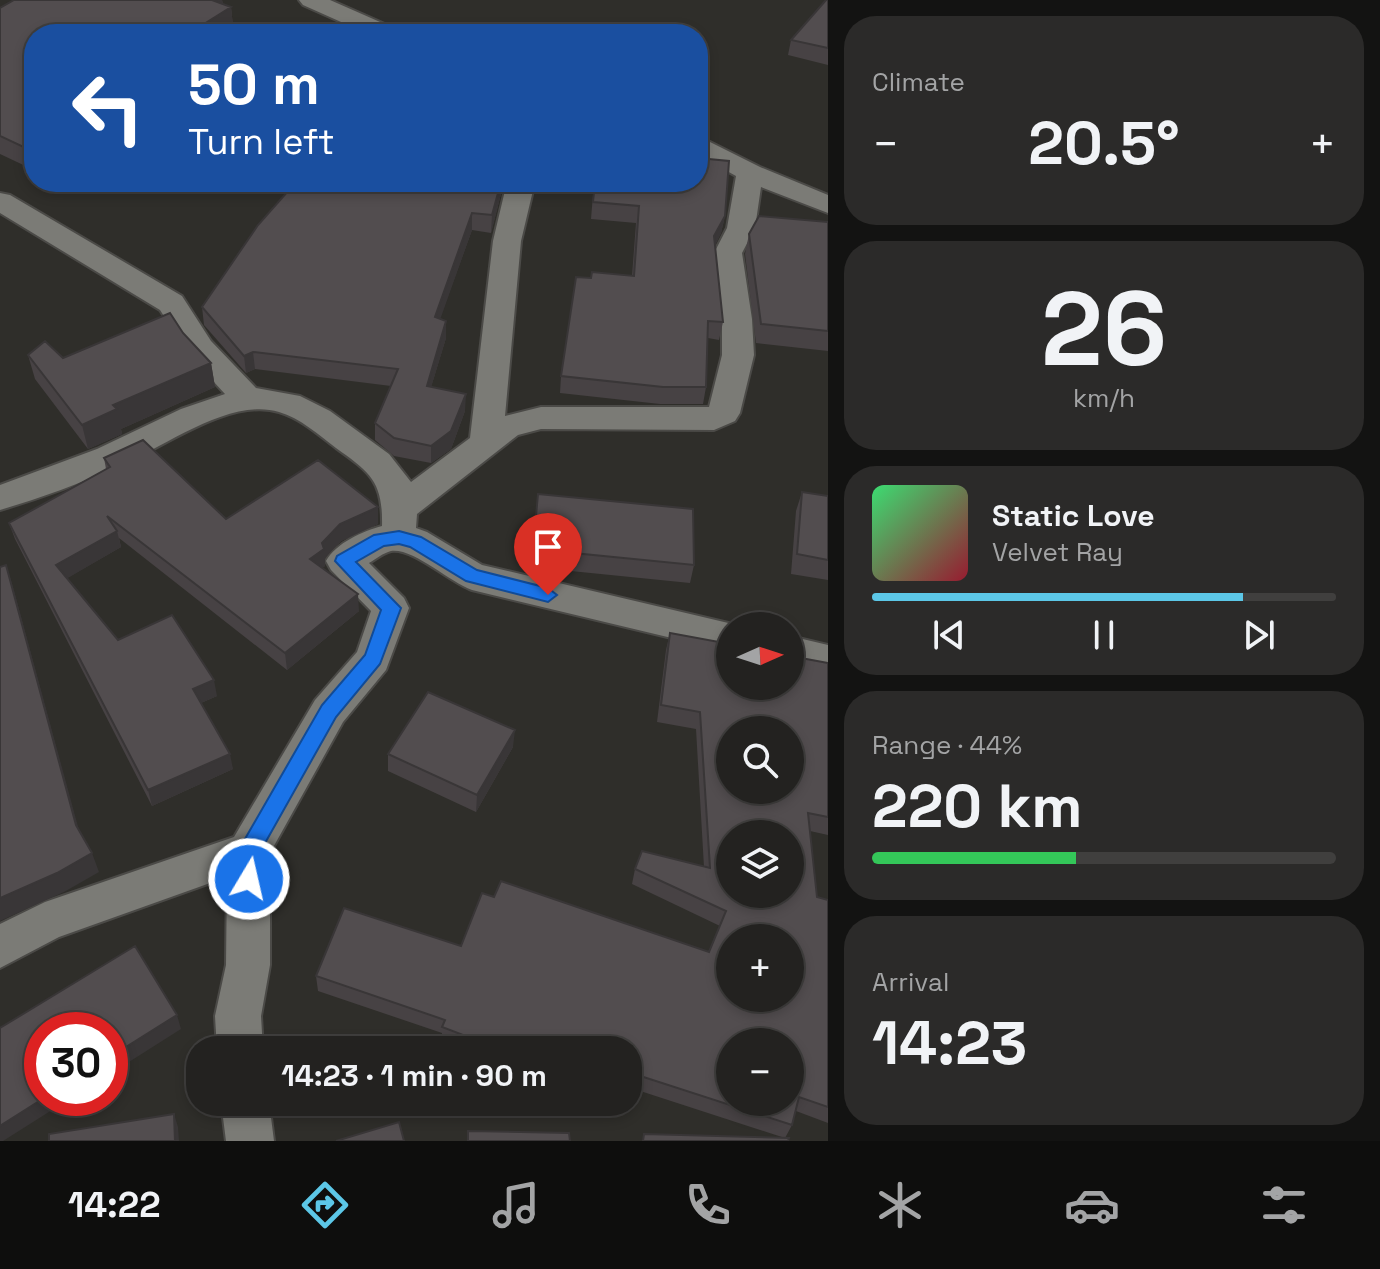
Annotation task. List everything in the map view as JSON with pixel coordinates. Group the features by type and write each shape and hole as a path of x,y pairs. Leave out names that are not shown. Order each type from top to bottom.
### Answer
{"street":[{"path":"311,0 365,24"},
{"path":"708,150 750,173 828,205"},
{"path":"239,1036 238,1016 248,965 249,851 329,711 373,659 391,608 344,561 381,539 486,440 507,427 541,418 691,420 714,419 724,413 738,355 737,319 728,253 741,228 750,173"},
{"path":"486,440 507,241 519,192"},
{"path":"0,201 171,303 200,348 248,399"},
{"path":"0,498 111,457 219,406 248,399 282,401 327,425 386,468 399,490 400,523 415,541 472,576 716,634"},
{"path":"804,654 828,660"},
{"path":"0,947 45,922 249,851"},
{"path":"247,1116 250,1141"}],"building":[{"path":"14,0 212,0 231,7 204,24 24,24 24,147 0,136 0,8"},
{"path":"826,0 828,48 791,40"},
{"path":"708,159 729,161 725,216 714,236 723,322 708,321 706,387 663,387 561,376 576,277 591,278 592,272 634,276 639,206 593,202 594,192 708,192"},
{"path":"287,192 498,192 492,215 472,213 435,317 446,321 427,386 466,394 451,431 431,446 394,438 375,423 398,369 253,352 244,356 202,307 258,225"},
{"path":"759,216 828,222 828,331 761,324 749,234"},
{"path":"170,313 183,333 211,363 113,405 117,409 82,425 28,355 45,341 63,358"},
{"path":"143,440 226,519 318,460 378,507 340,524 322,543 324,549 310,559 358,594 285,653 107,516 117,531 56,565 118,640 172,615 214,680 193,689 230,754 148,790 9,523 110,467 104,458"},
{"path":"802,492 828,496 828,560 797,554"},
{"path":"538,494 693,509 694,565 533,549"},
{"path":"6,565 76,825 92,853 57,873 0,898 0,567"},
{"path":"670,633 716,641 716,700 804,700 804,659 828,663 828,817 808,813 817,897 828,900 828,1107 804,1099 804,1028 716,1028 716,1100 642,1077 642,1036 465,1036 442,1027 445,1020 316,976 344,908 461,946 482,893 494,897 501,881 709,952 716,935 716,1012 804,1012 804,924 721,924 726,911 720,908 804,908 804,820 716,820 716,906 635,869 642,851 710,868 700,712 661,705"},
{"path":"428,692 515,730 477,795 388,754"},
{"path":"135,946 177,1015 128,1046 128,1012 26,1012"},
{"path":"24,1013 24,1111 0,1126 0,1028"},
{"path":"174,1114 175,1141 49,1141 49,1134"},
{"path":"764,1116 794,1116 792,1125"},
{"path":"399,1122 404,1141 336,1141"},
{"path":"468,1131 569,1133 570,1141 468,1141"},
{"path":"644,1134 789,1138 788,1141 643,1141"}],"route":[{"path":"249,879 249,851 288,788 329,711 373,659 391,608 344,561 381,539 399,538 415,541 472,576 548,595"}]}
